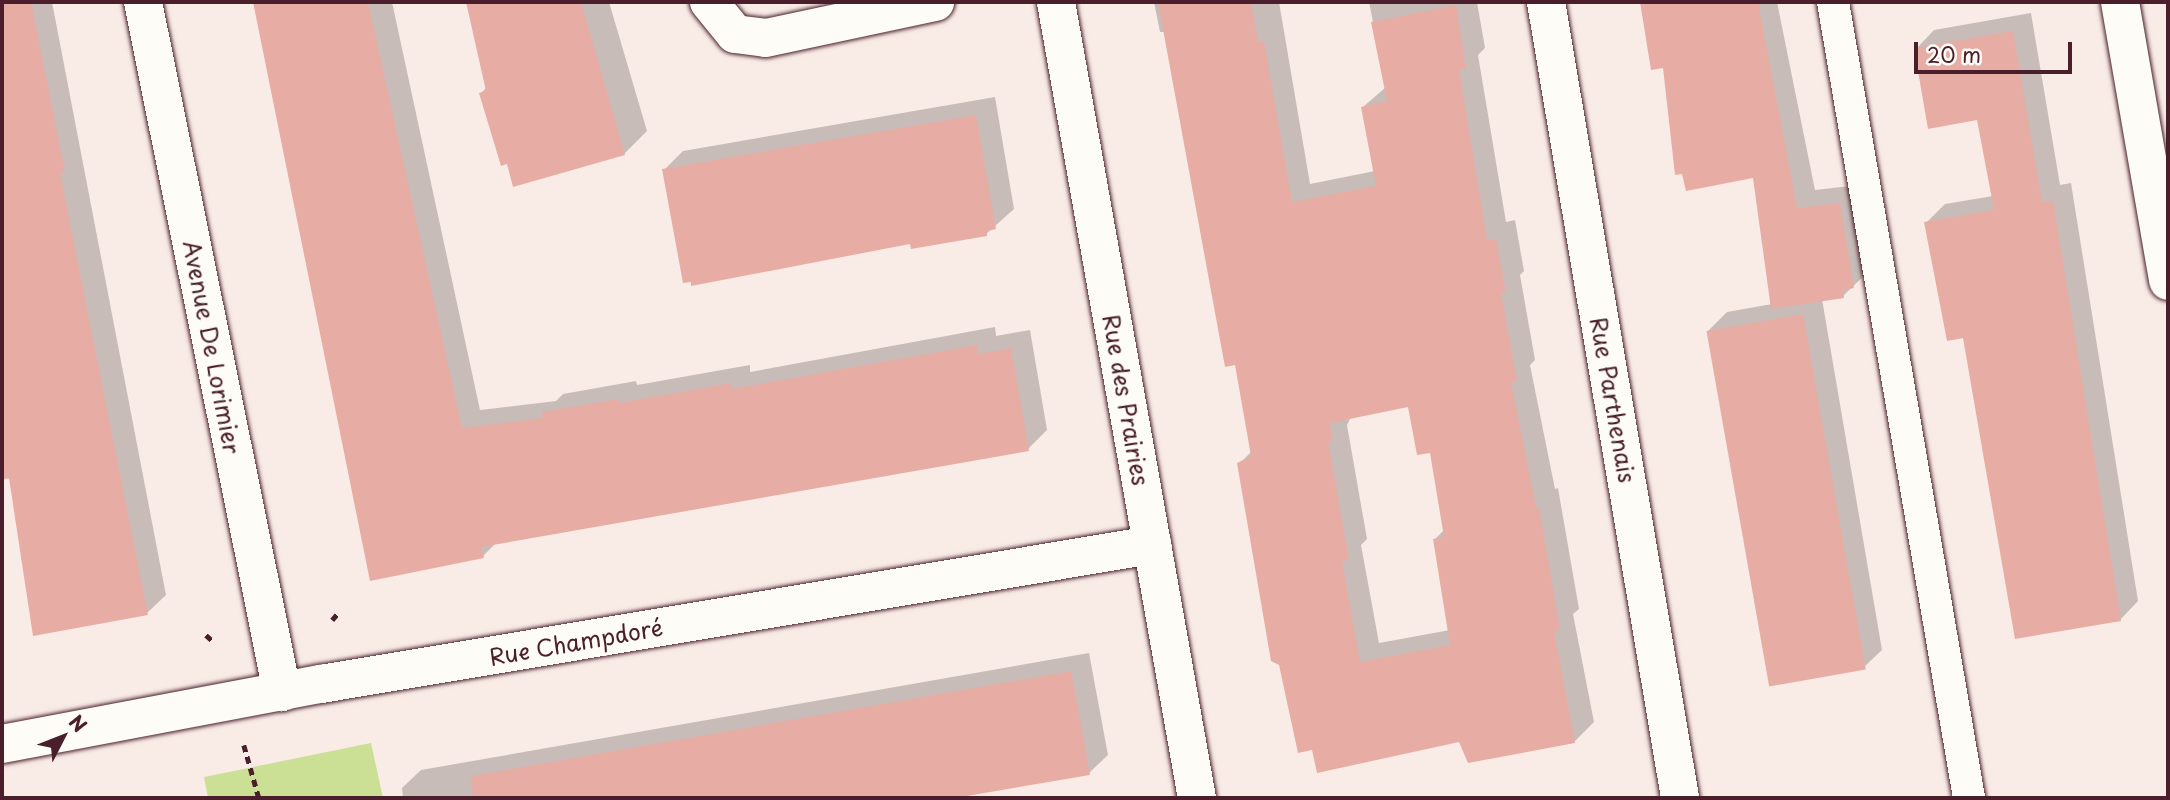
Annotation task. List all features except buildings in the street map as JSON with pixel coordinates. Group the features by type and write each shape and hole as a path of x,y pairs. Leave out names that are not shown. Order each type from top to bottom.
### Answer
{"street":[{"name":"Avenue De Lorimier","path":"143,2 282,692"},
{"path":"709,2 735,34 766,38 935,2"},
{"name":"Rue des Prairies","path":"1056,2 1197,798"},
{"name":"Rue Parthenais","path":"1546,2 1680,798"},
{"path":"2120,2 2168,281"},
{"name":"Rue Champdoré","path":"2,744 282,692 1152,545"}],"lane":[{"path":"1833,2 1969,798"}],"path":[{"path":"332,620 337,614"},
{"path":"206,635 212,641"},
{"path":"247,752 259,798"}],"green space":[{"path":"371,743 383,798 208,798 204,777"}]}
